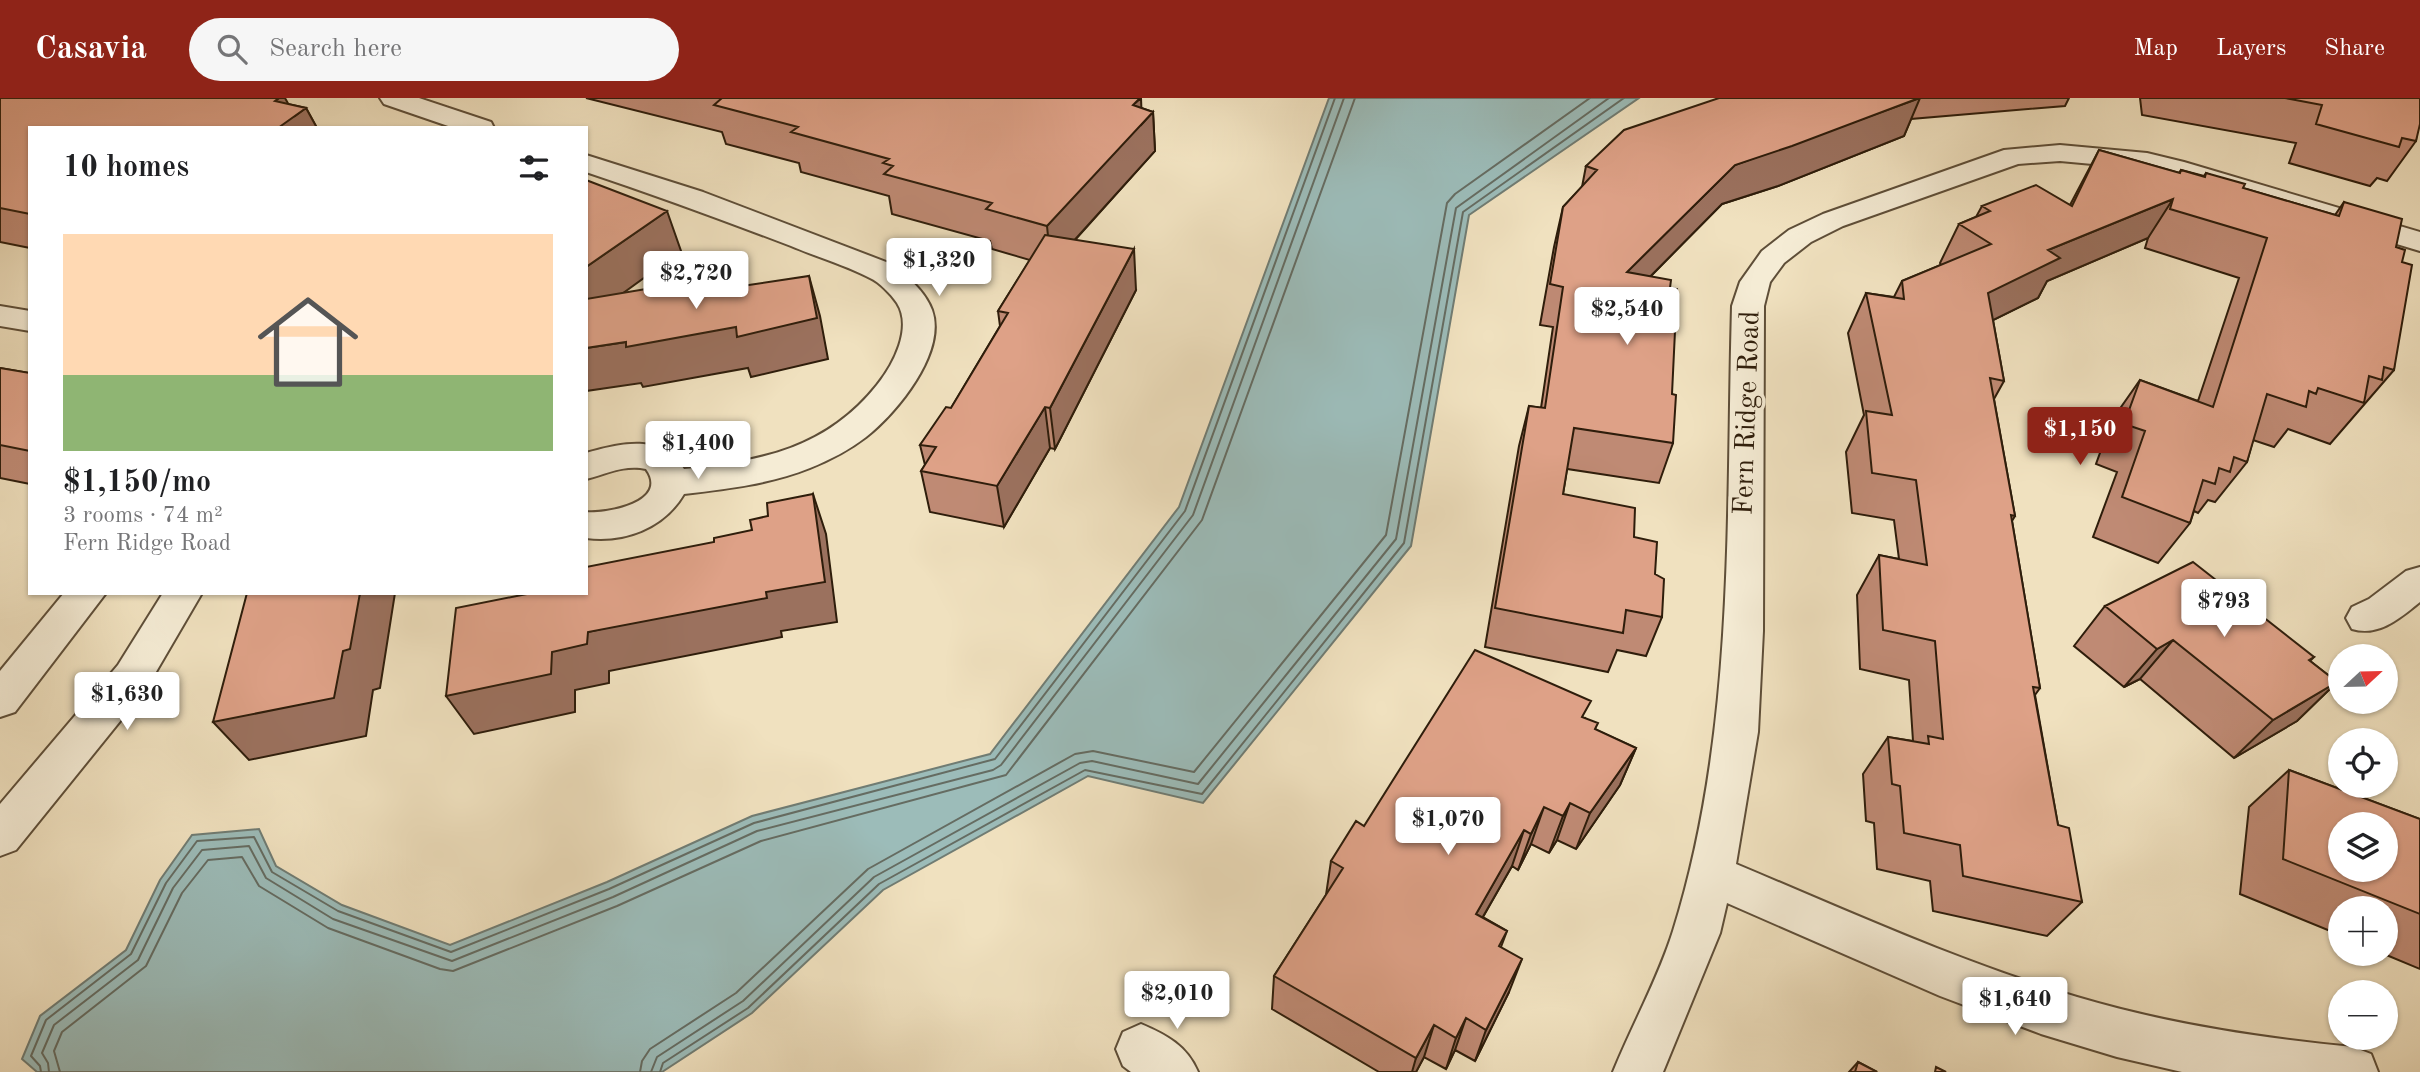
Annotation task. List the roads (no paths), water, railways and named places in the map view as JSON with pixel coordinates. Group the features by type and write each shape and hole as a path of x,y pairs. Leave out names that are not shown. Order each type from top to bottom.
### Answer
{"street":[{"path":"393,98 475,126"},
{"name":"Fern Ridge Road","path":"1638,1072 1696,933 1711,875 1737,732 1743,631 1748,306 1755,282 1773,257 1800,236 1833,220 2014,156 2060,153 2102,155 2184,170 2420,242"},
{"path":"588,164 693,198 883,272 904,290 916,312 919,337 907,369 862,423 835,442 794,460 749,473 669,483"},
{"path":"0,316 28,321"},
{"path":"588,466 600,459 621,454 640,454 656,460 666,470 669,483 663,497 650,511 632,521 610,526 588,525"},
{"path":"2365,618 2383,610 2420,581"},
{"path":"0,700 85,595"},
{"path":"3,829 132,677 183,595"},
{"path":"1711,875 1916,962 2040,1010 2146,1041 2280,1066 2353,1072"}],"water":[{"path":"1329,98 1639,98 1469,215 1411,546 1203,803 1088,776 883,890 752,1013 662,1072 37,1072 22,1059 40,1016 126,950 160,880 192,835 259,829 276,866 342,905 450,945 607,882 752,816 990,754 1179,507"}]}
